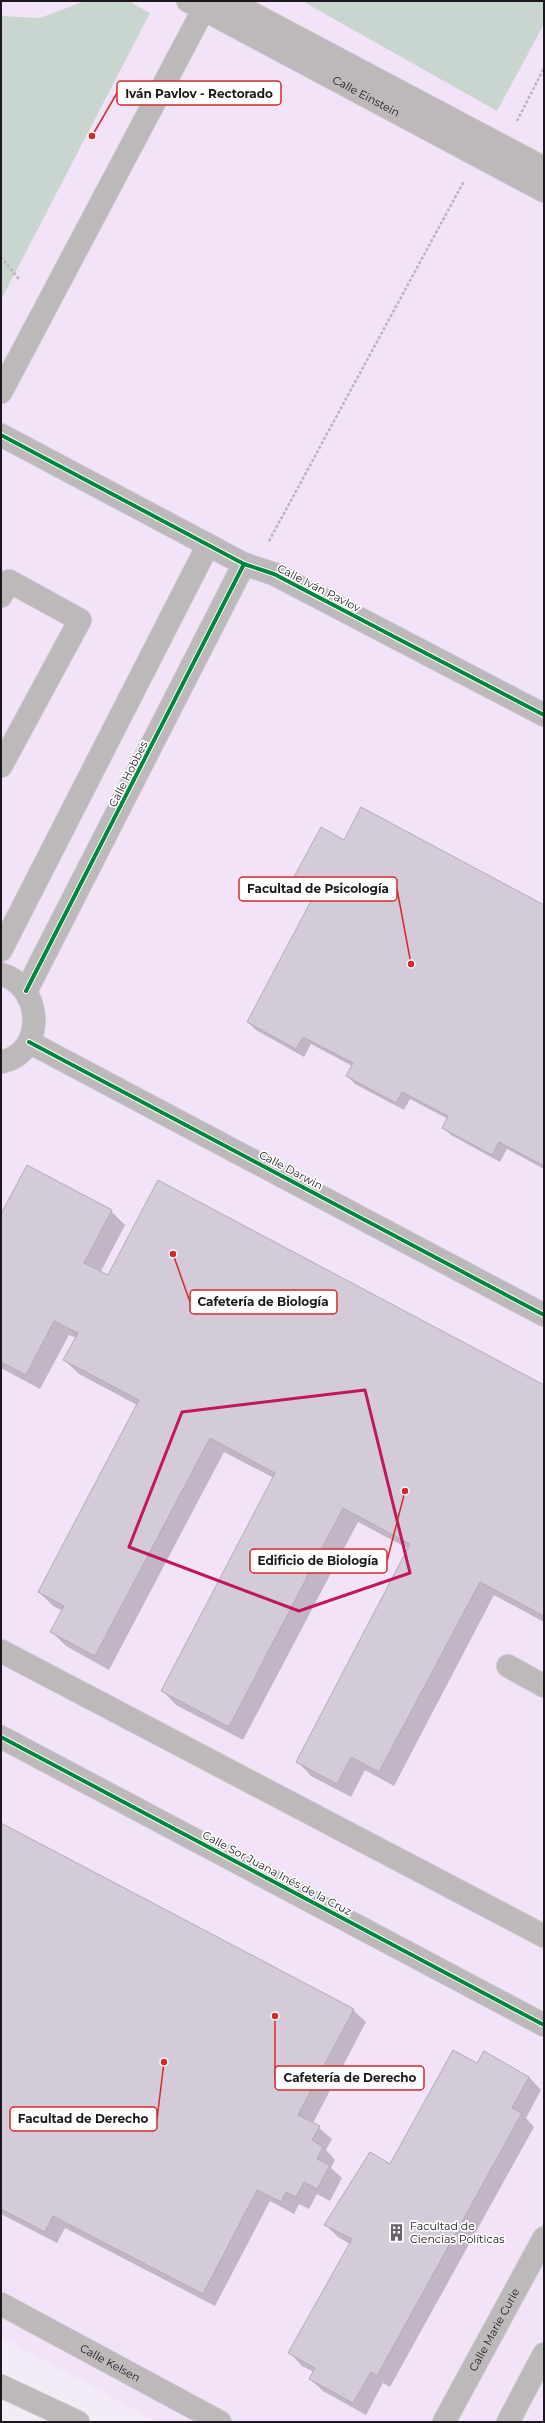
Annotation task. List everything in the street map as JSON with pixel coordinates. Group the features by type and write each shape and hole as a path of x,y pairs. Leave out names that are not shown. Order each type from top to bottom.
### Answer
{"street":[{"name":"Calle Einstein","path":"229,1 544,168"},
{"name":"Calle Einstein","path":"200,4 544,191"},
{"path":"1,392 200,4"},
{"name":"Calle Iván Pavlov","path":"1,434 244,564 274,574 544,715"},
{"path":"1,950 208,545"},
{"name":"Calle Hobbes","path":"26,991 244,564"},
{"path":"1,596 9,581 80,620 1,766"},
{"path":"1,974 16,981 26,991 32,1003 35,1016 34,1029 29,1042 19,1053 1,1062"},
{"name":"Calle Darwin","path":"29,1042 544,1315"},
{"path":"1,1651 544,1936"},
{"path":"508,1666 544,1686"},
{"name":"Calle Sor Juana Inés de la Cruz","path":"1,1737 544,2024"},
{"name":"Calle Marie Curie","path":"444,2422 544,2238"},
{"name":"Calle Kelsen","path":"1,2304 220,2422"},
{"path":"508,2422 544,2354"},
{"path":"1,2386 78,2422"}],"path":[{"path":"513,123 518,120 544,68"},
{"path":"266,546 467,175"},
{"path":"1,257 19,279"}],"highlighted area":[{"path":"365,1390 410,1573 299,1611 129,1547 182,1412"}],"shaded area":[{"path":"1,1 544,1 544,2422 158,2422 1,2337"},
{"path":"85,1 129,1 150,13 1,300 1,16 40,18"},
{"path":"302,1 544,1 544,24 497,111"}],"building":[{"path":"361,807 544,905 544,1166 499,1142 492,1155 442,1128 448,1116 402,1092 396,1103 346,1076 353,1063 303,1037 296,1049 247,1022 312,899 289,886 321,827 344,840"},
{"path":"27,1165 112,1210 84,1263 108,1275 158,1180 544,1385 544,1616 480,1582 379,1772 351,1757 337,1784 296,1762 410,1544 343,1508 229,1727 161,1691 275,1473 210,1438 95,1656 50,1632 64,1606 38,1592 139,1400 63,1360 78,1333 54,1321 26,1375 1,1362 1,1214"},
{"path":"1,1823 354,2009 298,2115 320,2126 312,2140 323,2147 317,2159 330,2165 317,2189 304,2182 296,2197 286,2192 281,2202 257,2190 203,2294 53,2216 45,2232 1,2209"},
{"name":"Facultad de Ciencias Políticas","path":"453,2050 477,2063 484,2051 529,2077 512,2108 522,2113 377,2376 371,2372 353,2403 309,2379 315,2368 288,2353 352,2239 324,2225 370,2152 390,2164"}],"cycle path":[{"path":"1,435 244,564 274,574 544,715"},
{"path":"26,991 244,564"},
{"path":"29,1042 544,1315"},
{"path":"1,1737 544,2025"}],"place":[{"name":"Iván Pavlov - Rectorado","path":"92,136"},
{"name":"Facultad de Psicología","path":"411,964"},
{"name":"Cafetería de Biología","path":"173,1254"},
{"name":"Edificio de Biología","path":"405,1491"},
{"name":"Cafetería de Derecho","path":"275,2016"},
{"name":"Facultad de Derecho","path":"164,2062"},
{"name":"Facultad de Ciencias Políticas","path":"397,2232"}]}
